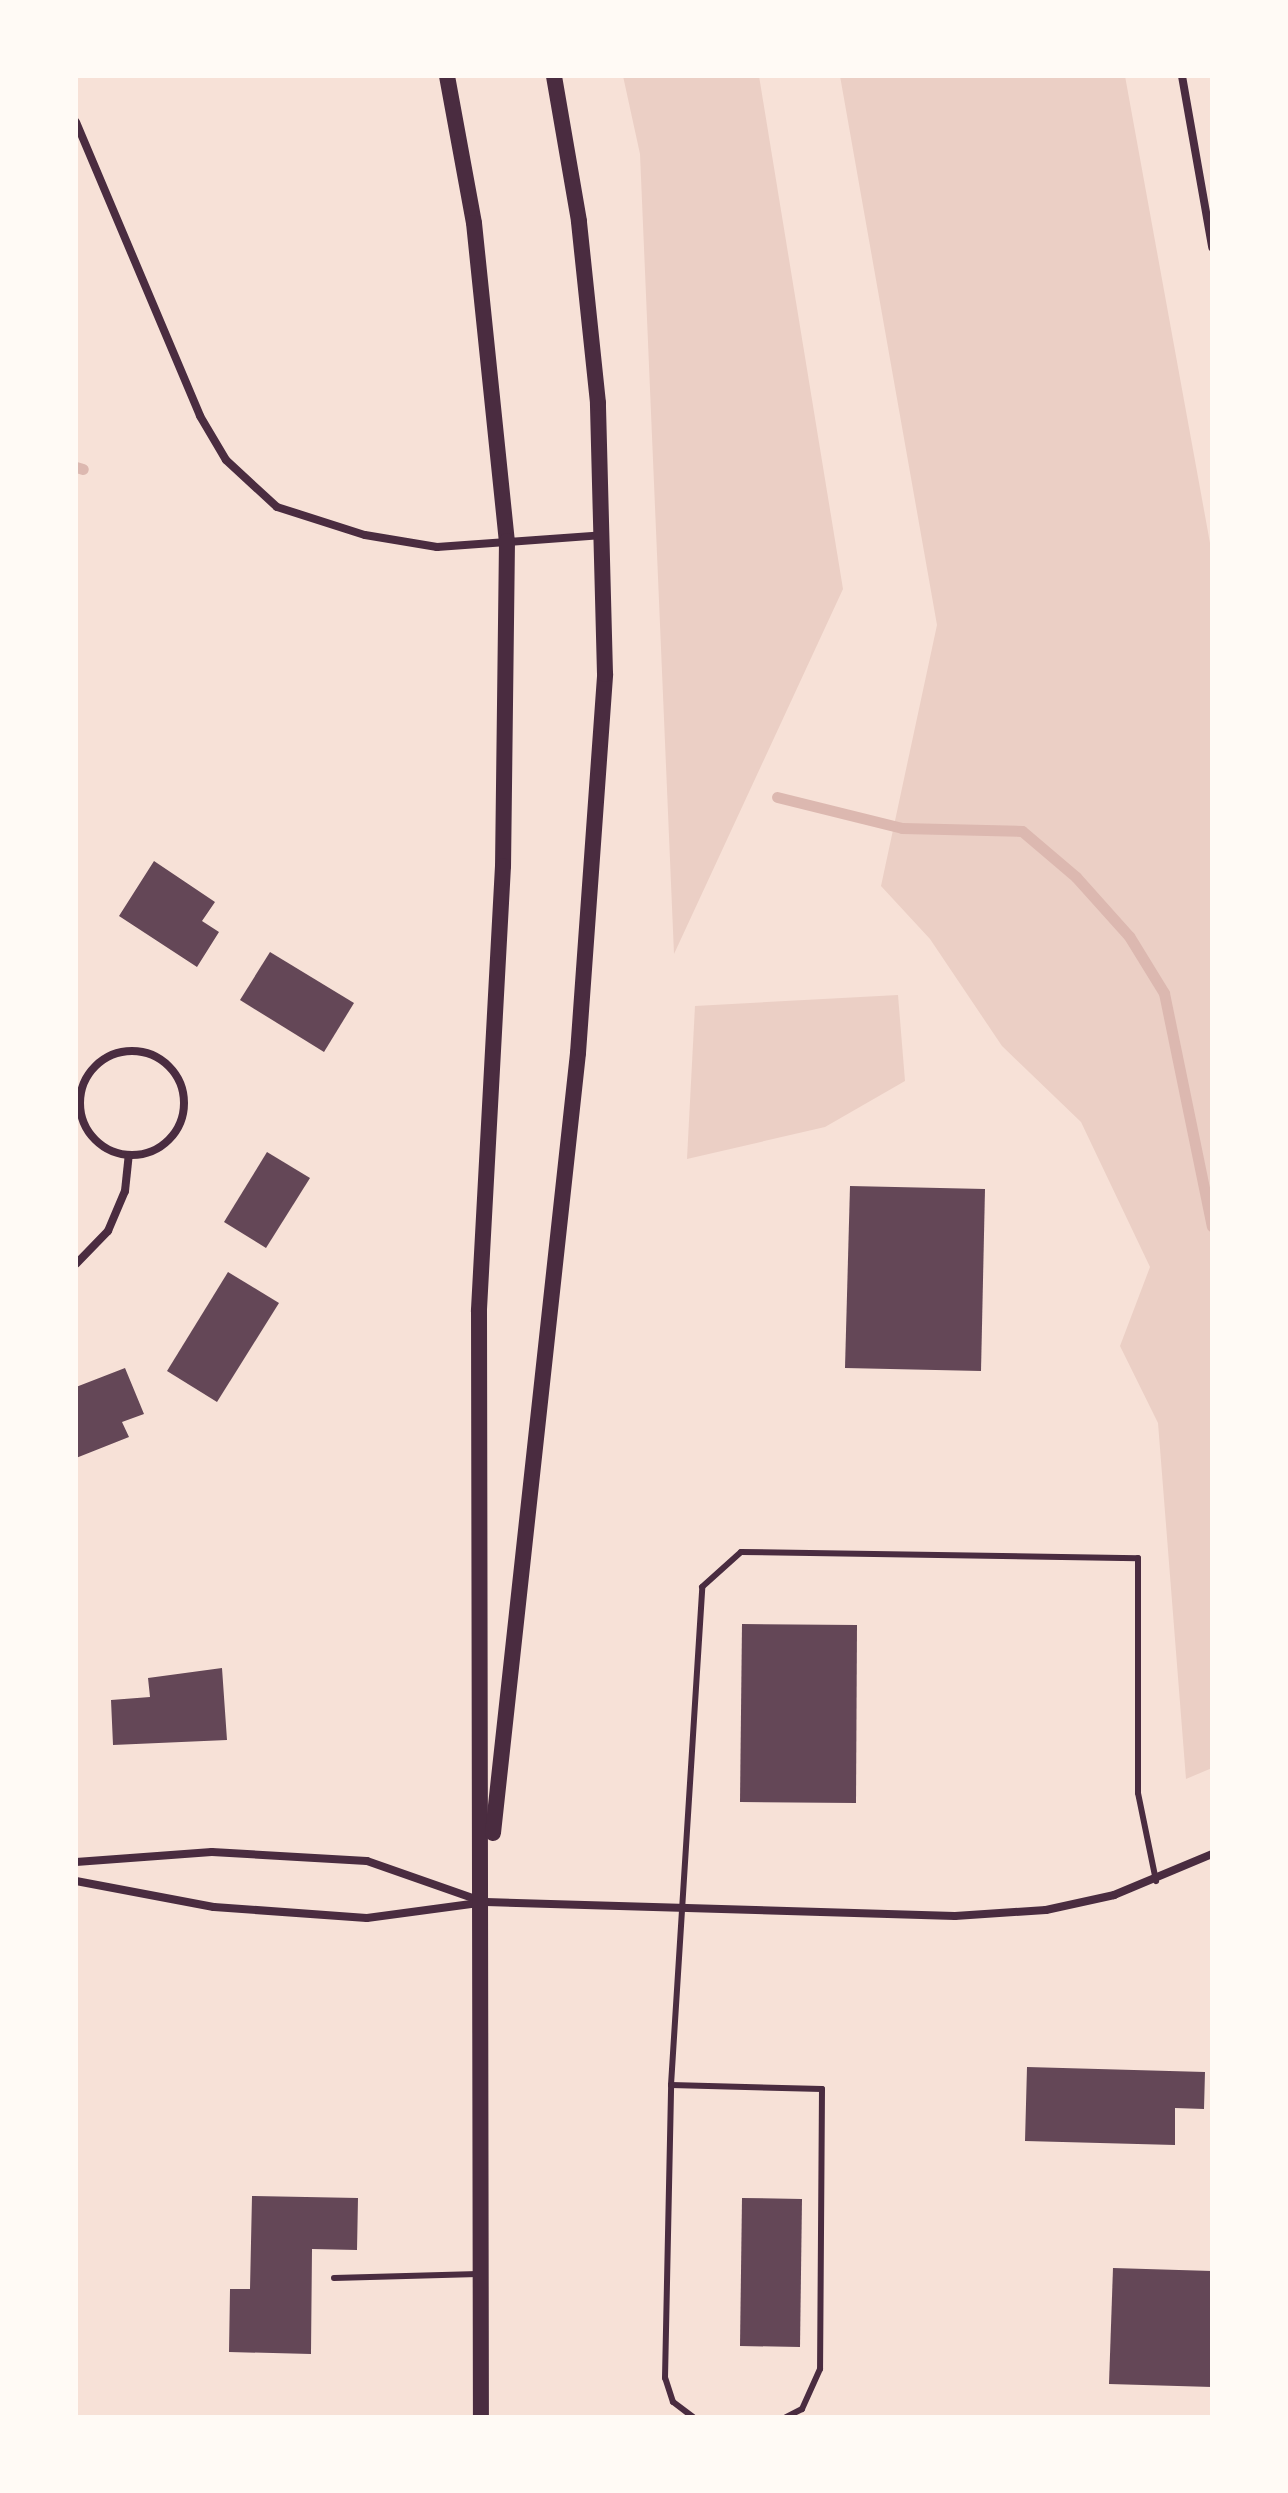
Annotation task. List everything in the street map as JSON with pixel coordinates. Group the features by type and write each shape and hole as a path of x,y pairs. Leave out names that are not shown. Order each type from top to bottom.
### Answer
{"main road":[{"path":"447,76 474,223 507,541 503,866 479,1311 486,1902 481,2417"},
{"path":"486,1902 596,865 603,534 579,221 554,76"}],"street":[{"path":"1182,76 1212,247"},
{"path":"76,122 200,416 248,484 277,507 365,535 437,547 603,534"},
{"path":"134,1050 170,1066 185,1100 172,1138 129,1155 92,1137 80,1104 97,1064 134,1050"},
{"path":"76,1264 108,1231 125,1191 129,1155"},
{"path":"76,1862 212,1852 367,1861 486,1902"},
{"path":"76,1881 214,1907 367,1918 486,1902 685,1909 1030,1911 1156,1881 1212,1854"}],"lane":[{"path":"693,2417 673,2402 665,2378 671,2085 685,1909 702,1587 741,1552 1138,1558 1138,1793 1156,1881"},
{"path":"671,2085 822,2089 820,2369 802,2409 786,2417"},
{"path":"334,2278 482,2274"}],"shaded area":[{"path":"623,76 759,76 843,589 674,954 640,154"},
{"path":"840,76 1125,76 1212,554 1212,1768 1186,1779 1158,1423 1120,1346 1150,1267 1081,1122 1002,1046 930,939 881,886 937,625"},
{"path":"898,995 905,1081 825,1127 687,1159 695,1006"}],"building":[{"path":"154,861 215,902 202,921 219,932 197,967 119,916"},
{"path":"270,952 354,1003 324,1052 240,1000"},
{"path":"267,1152 310,1178 266,1248 224,1222"},
{"path":"850,1186 985,1189 981,1371 845,1368"},
{"path":"228,1272 279,1303 217,1402 167,1371"},
{"path":"125,1368 144,1414 122,1422 129,1437 76,1458 76,1387"},
{"path":"742,1624 857,1625 856,1803 740,1802"},
{"path":"222,1668 227,1740 113,1745 111,1700 150,1697 148,1678"},
{"path":"1027,2067 1205,2072 1204,2109 1175,2108 1175,2145 1025,2141"},
{"path":"252,2196 358,2198 357,2250 312,2249 311,2354 229,2352 230,2289 250,2289"},
{"path":"742,2198 802,2199 800,2347 740,2346"},
{"path":"1113,2268 1212,2271 1212,2387 1109,2384"}],"waterway":[{"path":"76,467 83,469"},
{"path":"777,797 902,828 1022,831 1076,877 1129,936 1164,993 1212,1226"}]}
